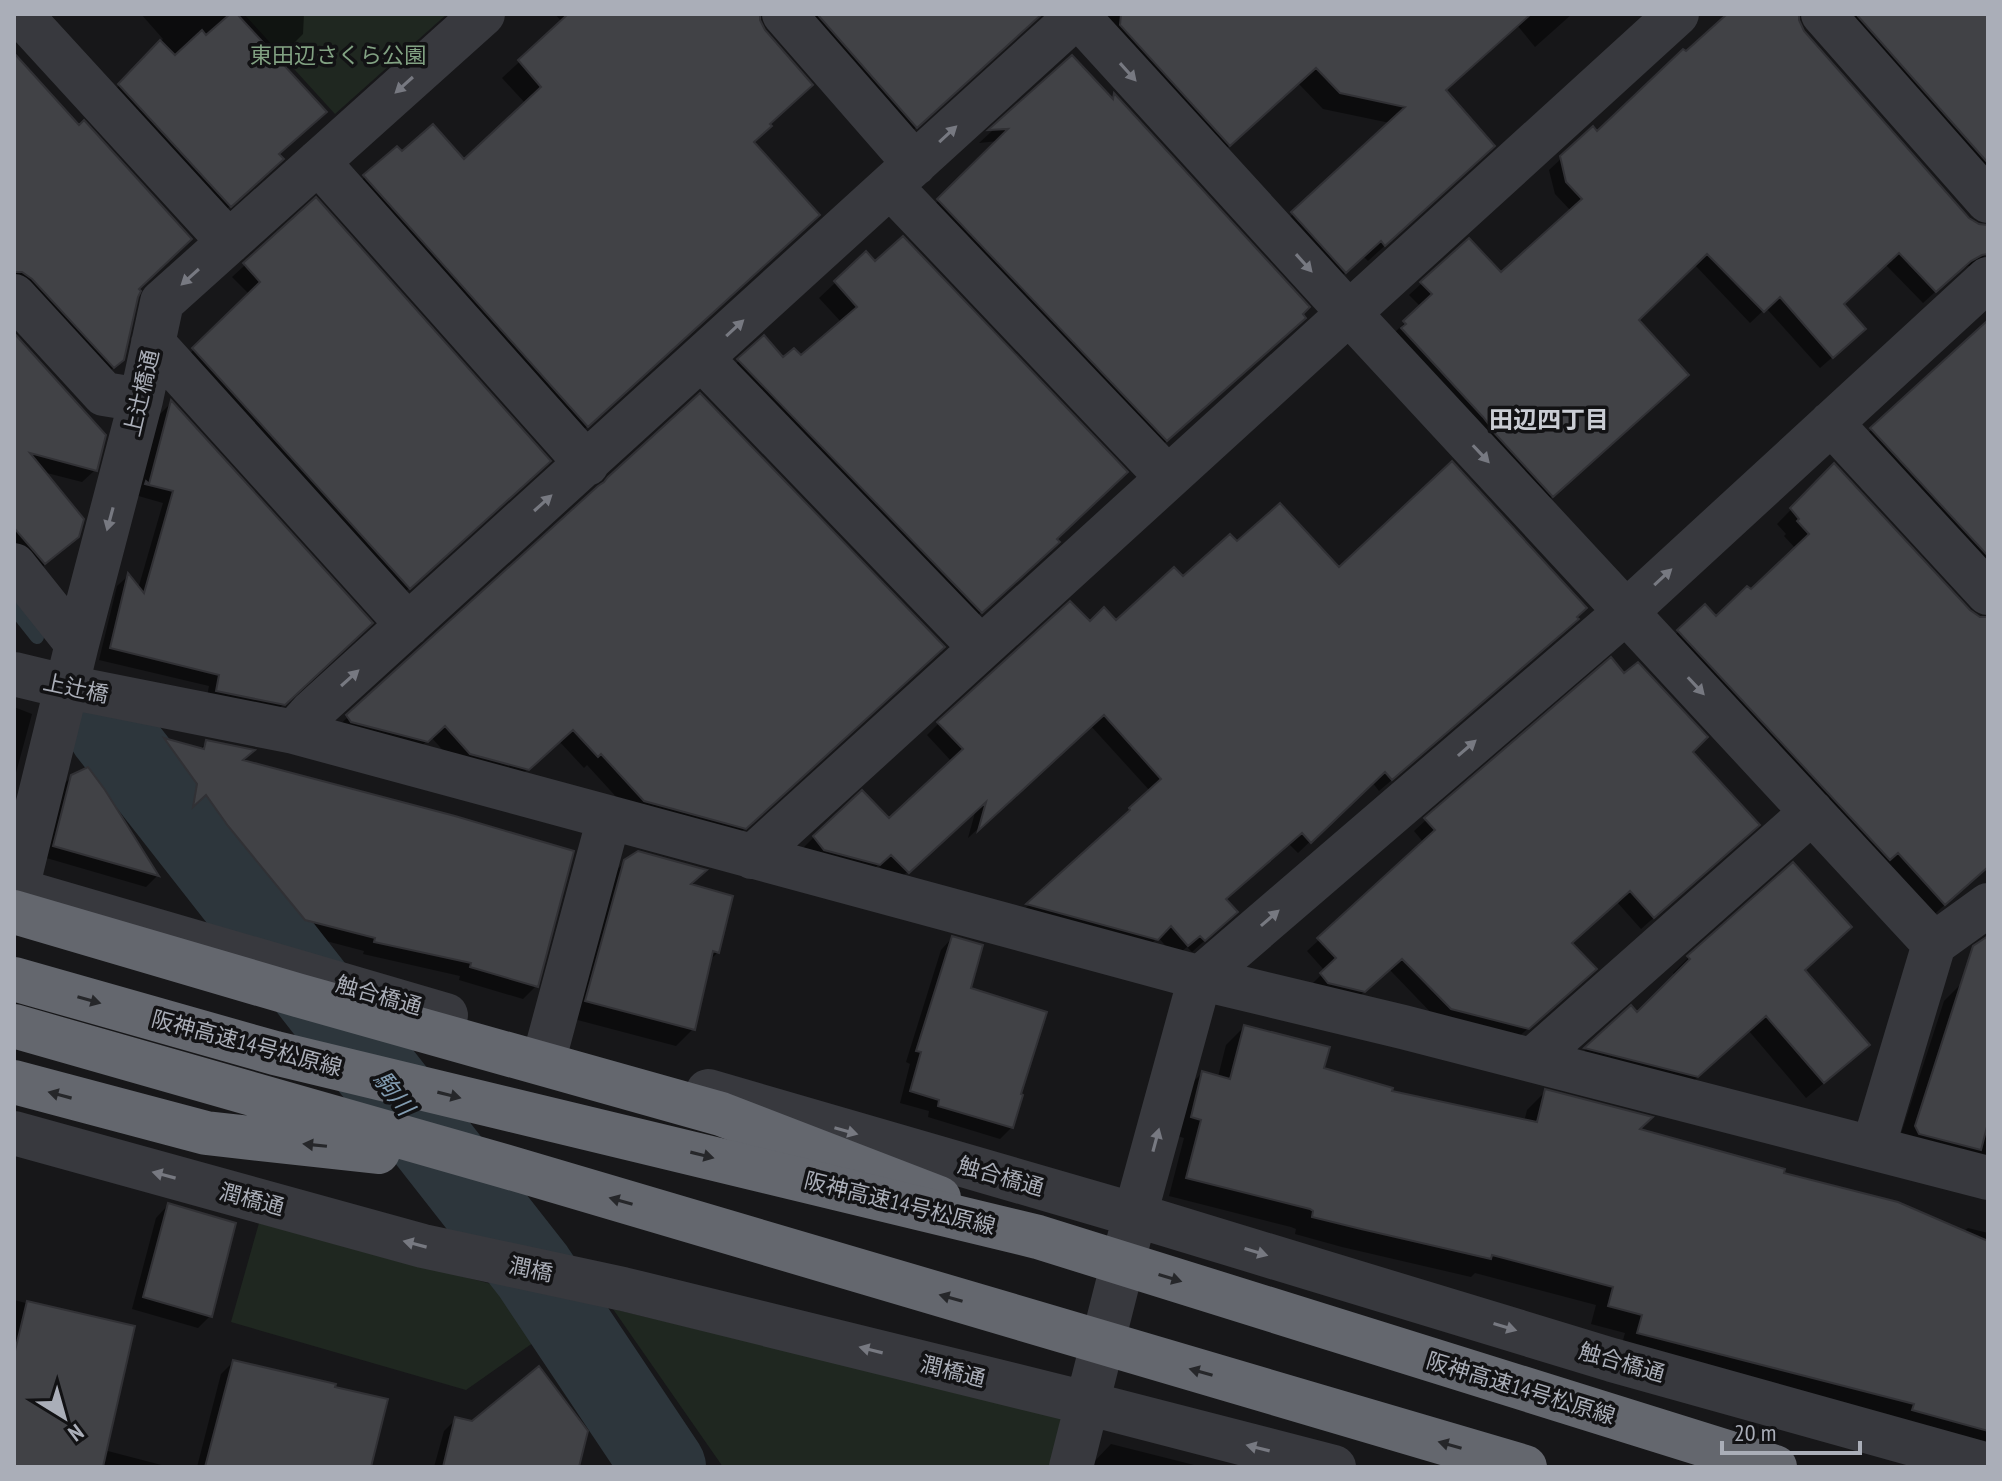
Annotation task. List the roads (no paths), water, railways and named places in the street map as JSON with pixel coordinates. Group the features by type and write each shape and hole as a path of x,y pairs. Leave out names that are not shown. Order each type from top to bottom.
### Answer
{"highway":[{"path":"15,898 297,995 721,1114 1038,1237"},
{"name":"阪神高速14号松原線","path":"14,979 275,1053 1038,1237 1775,1467"},
{"path":"14,1026 504,1166 1525,1467"},
{"path":"14,1082 206,1133 504,1166"}],"street":[{"path":"20,14 229,242"},
{"name":"上辻橋通","path":"15,898 32,674 77,644 141,400 162,302 483,14"},
{"path":"784,14 903,175 1167,477"},
{"path":"294,732 312,712 1077,14 1348,312 1934,944"},
{"path":"752,857 1677,14"},
{"path":"1823,14 1988,201"},
{"path":"318,162 587,464"},
{"path":"1071,1467 1200,978 1627,611 1831,423 1985,289"},
{"path":"14,296 104,394 141,400"},
{"path":"153,343 408,625"},
{"path":"702,359 981,648"},
{"path":"1831,423 1988,593"},
{"path":"14,565 77,644"},
{"name":"上辻橋","path":"32,674 123,698 294,732 1200,978 1988,1178"},
{"path":"1532,1060 1812,812"},
{"path":"548,1044 609,818"},
{"name":"触合橋通","path":"15,898 257,960 1135,1215 1612,1360 1988,1465"},
{"path":"1873,1148 1934,944 1988,905"},
{"name":"潤橋通","path":"14,1133 423,1246 491,1261"},
{"name":"潤橋","path":"491,1261 572,1278"},
{"name":"潤橋通","path":"572,1278 1086,1403 1334,1467"}],"waterway":[{"name":"駒川","path":"14,608 37,637"},
{"name":"駒川","path":"109,730 533,1271 664,1467"}],"district":[{"name":"田辺四丁目","path":"1549,419"}],"park label":[{"name":"東田辺さくら公園","path":"338,55"}]}
